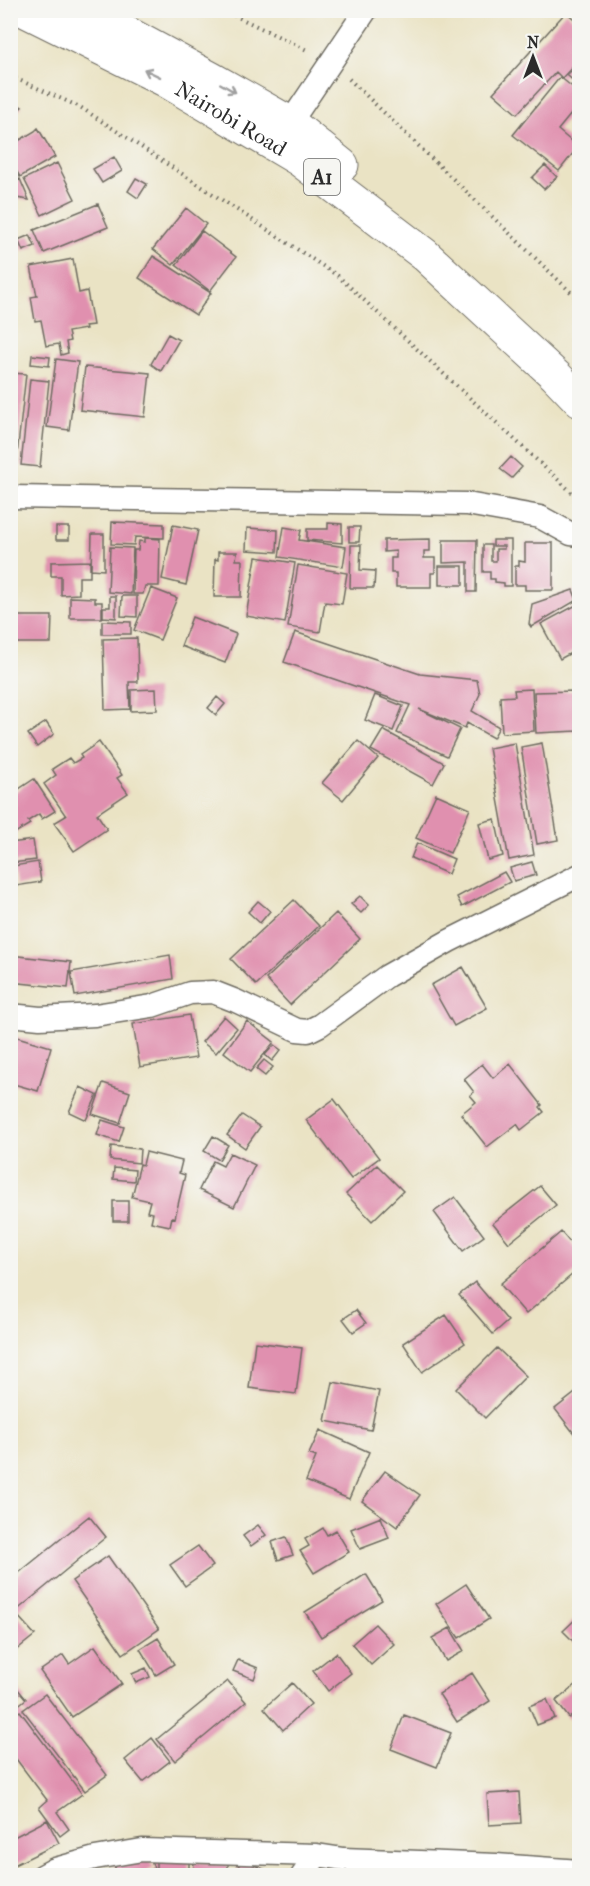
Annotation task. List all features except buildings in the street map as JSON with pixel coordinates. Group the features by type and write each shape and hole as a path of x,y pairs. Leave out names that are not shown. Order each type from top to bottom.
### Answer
{"highway":[{"name":"Nairobi Road","path":"24,10 165,80 300,160 425,255 556,376 579,401"},
{"name":"Nairobi Road","path":"84,10 290,123 454,258 579,375"}],"street":[{"path":"290,123 366,10"},
{"path":"10,496 466,504 540,517 571,534 579,535"},
{"path":"10,1015 40,1018 95,1015 152,1006 190,993 213,992 297,1030 308,1031 320,1025 387,975 579,875"},
{"path":"42,1875 95,1858 142,1850 317,1856 579,1871"},
{"path":"302,1875 317,1856"}],"path":[{"path":"223,10 331,61 579,302"},
{"path":"10,76 80,106 338,276 579,500"}]}
